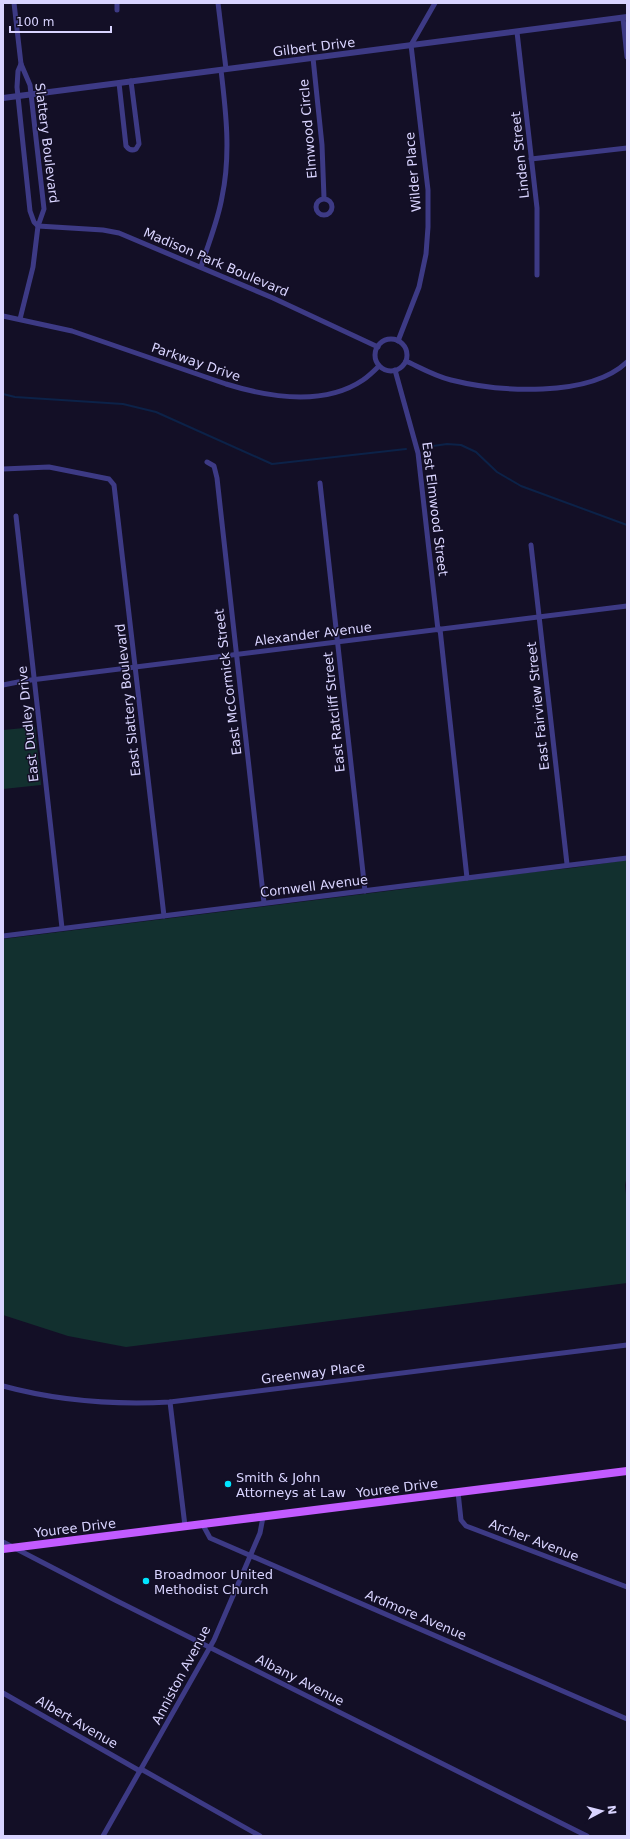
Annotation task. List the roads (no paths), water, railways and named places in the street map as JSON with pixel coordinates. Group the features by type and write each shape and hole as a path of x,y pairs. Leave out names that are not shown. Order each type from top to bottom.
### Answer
{"main road":[{"name":"Youree Drive","path":"3,1549 627,1471"}],"street":[{"name":"Slattery Boulevard","path":"14,3 21,64 17,80 18,96 30,211 34,222 38,226"},
{"path":"117,3 117,10"},
{"path":"201,267 217,220 226,173 227,119 218,3"},
{"path":"411,45 435,3"},
{"path":"625,18 627,56"},
{"name":"Gilbert Drive","path":"3,98 625,18"},
{"name":"Linden Street","path":"517,32 537,208 537,275"},
{"name":"Wilder Place","path":"398,340 419,287 426,254 428,220 428,190 411,45"},
{"name":"Elmwood Circle","path":"313,58 322,145 324,198"},
{"name":"Slattery Boulevard","path":"20,319 33,267 38,226 44,210 31,94 26,73 21,64"},
{"path":"119,83 126,146 128,149 132,150 136,149 139,144 131,81"},
{"path":"531,160 627,148"},
{"name":"Madison Park Boulevard","path":"38,226 115,232 273,298 378,347"},
{"name":"Parkway Drive","path":"3,316 72,331 226,384 248,391 272,395 309,397 338,391 363,380 379,366"},
{"path":"385,340 398,340 405,347 407,352 406,360 402,367 395,370 386,370 379,366 376,358 378,347 385,340"},
{"path":"406,360 432,374 451,380 494,388 533,389 592,382 615,372 627,362"},
{"name":"East Elmwood Street","path":"395,370 418,453 467,878"},
{"name":"East McCormick Street","path":"207,462 214,466 217,478 264,903"},
{"name":"East Slattery Boulevard","path":"3,469 49,467 104,478 112,482 115,488 164,916"},
{"name":"East Ratcliff Street","path":"320,483 365,891"},
{"name":"East Dudley Drive","path":"16,516 62,928"},
{"name":"East Fairview Street","path":"531,545 567,864"},
{"name":"Alexander Avenue","path":"3,685 627,606"},
{"name":"Cornwell Avenue","path":"3,936 467,878 567,864 627,858"},
{"name":"Greenway Place","path":"3,1386 41,1395 92,1402 123,1404 170,1402 627,1345"},
{"path":"170,1402 185,1526"},
{"name":"Archer Avenue","path":"458,1492 461,1520 466,1526 627,1587"},
{"name":"Anniston Avenue","path":"103,1836 210,1648 260,1533 263,1517"},
{"name":"Ardmore Avenue","path":"203,1525 210,1538 627,1719"},
{"name":"Albany Avenue","path":"3,1542 210,1648 587,1836"},
{"name":"Albert Avenue","path":"3,1693 260,1836"}],"waterway":[{"path":"3,394 15,397 123,404 156,412 272,464 406,449"},
{"path":"426,447 447,444 461,445 476,452 497,472 521,486 627,525"}],"place":[{"name":"Smith & John Attorneys at Law","path":"228,1484"},
{"name":"Broadmoor United Methodist Church","path":"146,1581"}]}
